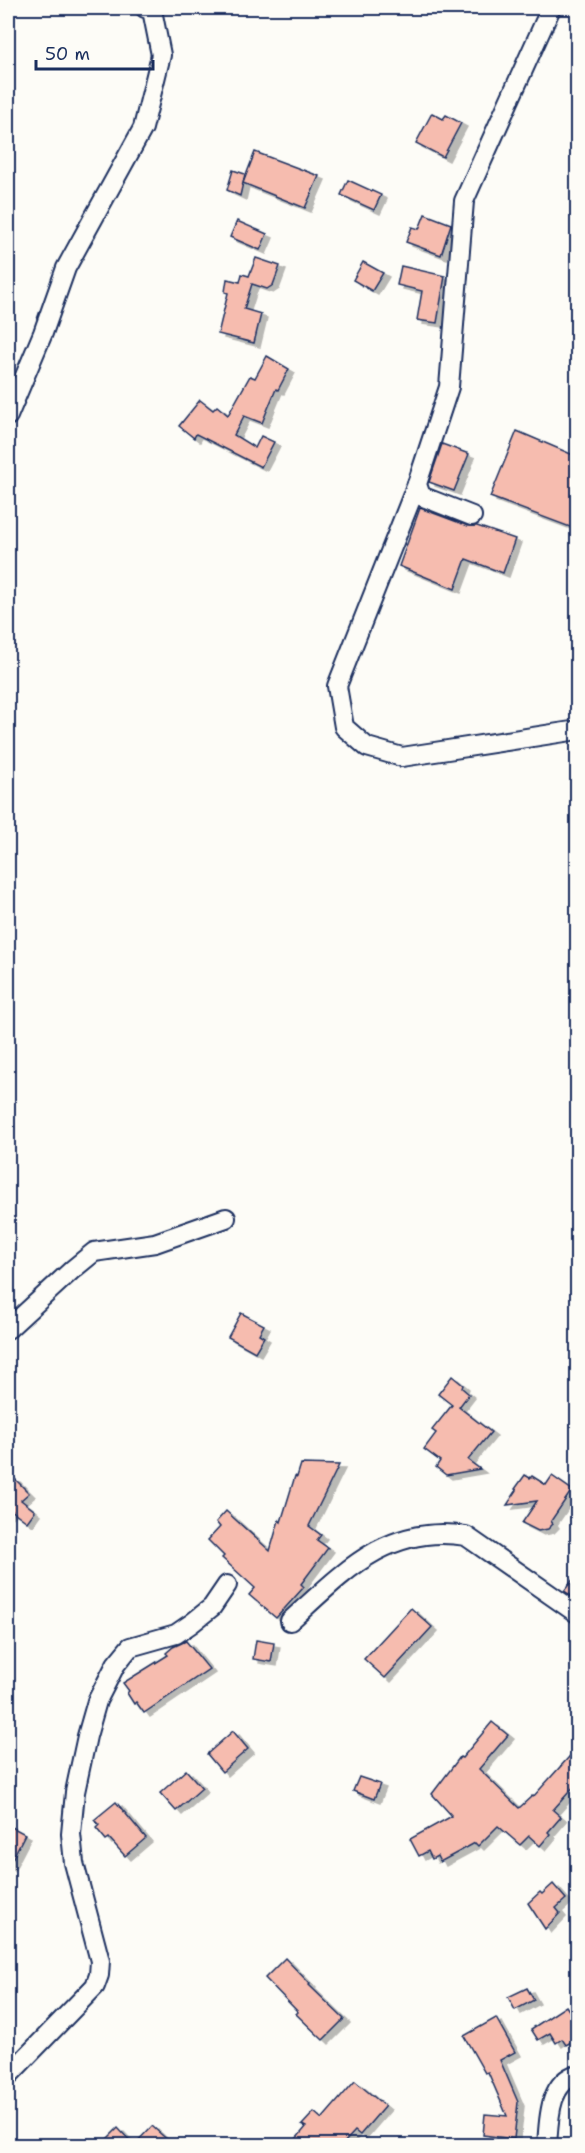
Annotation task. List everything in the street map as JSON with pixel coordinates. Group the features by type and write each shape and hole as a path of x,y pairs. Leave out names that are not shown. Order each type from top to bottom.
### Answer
{"street":[{"path":"8,416 43,333 66,268 143,128 161,55 152,10 145,8"},
{"path":"551,8 464,201 449,387 417,484 337,686 344,727 367,747 402,757 578,730"},
{"path":"417,484 421,496 472,516"},
{"path":"8,1329 94,1252 155,1243 226,1218"},
{"path":"290,1621 343,1573 383,1546 424,1534 450,1533 466,1536 578,1614"},
{"path":"8,2076 95,1986 99,1975 100,1961 74,1863 71,1834 75,1792 97,1701 116,1664 130,1647 176,1634 212,1607 226,1586"},
{"path":"547,2145 550,2109 560,2086 572,2075 578,2074"}],"building":[{"path":"432,113 443,119 446,115 461,123 443,157 416,143"},
{"path":"255,152 319,176 305,208 243,183"},
{"path":"233,170 245,174 240,196 227,190"},
{"path":"348,180 381,195 374,210 341,195"},
{"path":"425,214 451,224 441,255 406,242 412,227 419,229"},
{"path":"237,221 267,234 260,250 230,237"},
{"path":"256,258 280,266 273,285 267,289 252,284 244,309 261,314 254,343 218,334 228,293 225,292 227,279 240,282 242,274 249,276"},
{"path":"363,262 383,273 372,291 353,280"},
{"path":"401,266 445,276 437,323 417,320 422,291 397,285"},
{"path":"267,356 289,369 278,390 276,389 262,423 244,416 234,435 255,448 261,436 274,442 261,467 196,434 194,438 179,426 200,400 213,410 217,406 228,415 250,376 255,378"},
{"path":"517,431 578,457 578,530 490,497"},
{"path":"442,444 469,454 454,491 429,482"},
{"path":"420,508 468,526 477,526 515,539 503,573 466,559 455,589 399,566"},
{"path":"241,1313 264,1325 259,1334 264,1337 255,1352 228,1337"},
{"path":"452,1376 463,1385 462,1388 469,1394 459,1407 491,1432 468,1460 480,1469 446,1475 436,1467 440,1461 424,1449 436,1433 432,1430 452,1405 438,1394"},
{"path":"301,1464 339,1465 309,1526 321,1535 317,1540 328,1548 301,1584 304,1587 276,1618 249,1595 255,1588 222,1558 224,1556 208,1540 220,1527 216,1522 226,1511 270,1551 279,1520 281,1522"},
{"path":"525,1475 530,1478 532,1476 546,1485 552,1476 572,1490 548,1529 538,1531 522,1523 537,1501 507,1505"},
{"path":"14,1478 29,1493 21,1500 35,1511 27,1522 11,1510 8,1513 8,1484"},
{"path":"578,1573 578,1600 564,1591"},
{"path":"411,1608 432,1627 385,1678 364,1659"},
{"path":"256,1640 274,1643 271,1662 253,1659"},
{"path":"186,1641 209,1669 144,1713 136,1702 134,1704 123,1683 168,1655 166,1653 173,1647"},
{"path":"492,1722 508,1735 479,1769 519,1808 533,1797 578,1747 578,1782 553,1810 561,1817 540,1846 529,1836 520,1845 498,1826 478,1846 475,1843 440,1862 437,1856 432,1859 428,1851 419,1856 410,1839 452,1816 432,1794 460,1757 462,1758"},
{"path":"233,1731 248,1749 222,1772 207,1754"},
{"path":"186,1770 202,1788 176,1811 160,1793"},
{"path":"359,1777 380,1784 374,1799 353,1791"},
{"path":"116,1802 146,1838 125,1856 109,1838 106,1840 96,1828 99,1825 94,1820"},
{"path":"8,1825 25,1834 8,1867"},
{"path":"553,1884 566,1899 556,1908 560,1913 545,1929 528,1903"},
{"path":"285,1958 344,2019 323,2040 296,2014 298,2012 265,1978"},
{"path":"527,1988 534,2000 515,2010 508,1997"},
{"path":"566,2006 578,2024 578,2038 566,2045 562,2039 556,2043 550,2033 538,2040 531,2029"},
{"path":"496,2018 515,2052 500,2060 518,2102 514,2139 483,2135 485,2114 507,2116 488,2072 485,2073 464,2036"},
{"path":"355,2081 385,2106 360,2135 355,2131 342,2145 291,2145 306,2127 302,2125 314,2112 322,2119"},
{"path":"152,2126 173,2145 134,2145"},
{"path":"118,2128 134,2145 113,2145 107,2139"}]}
